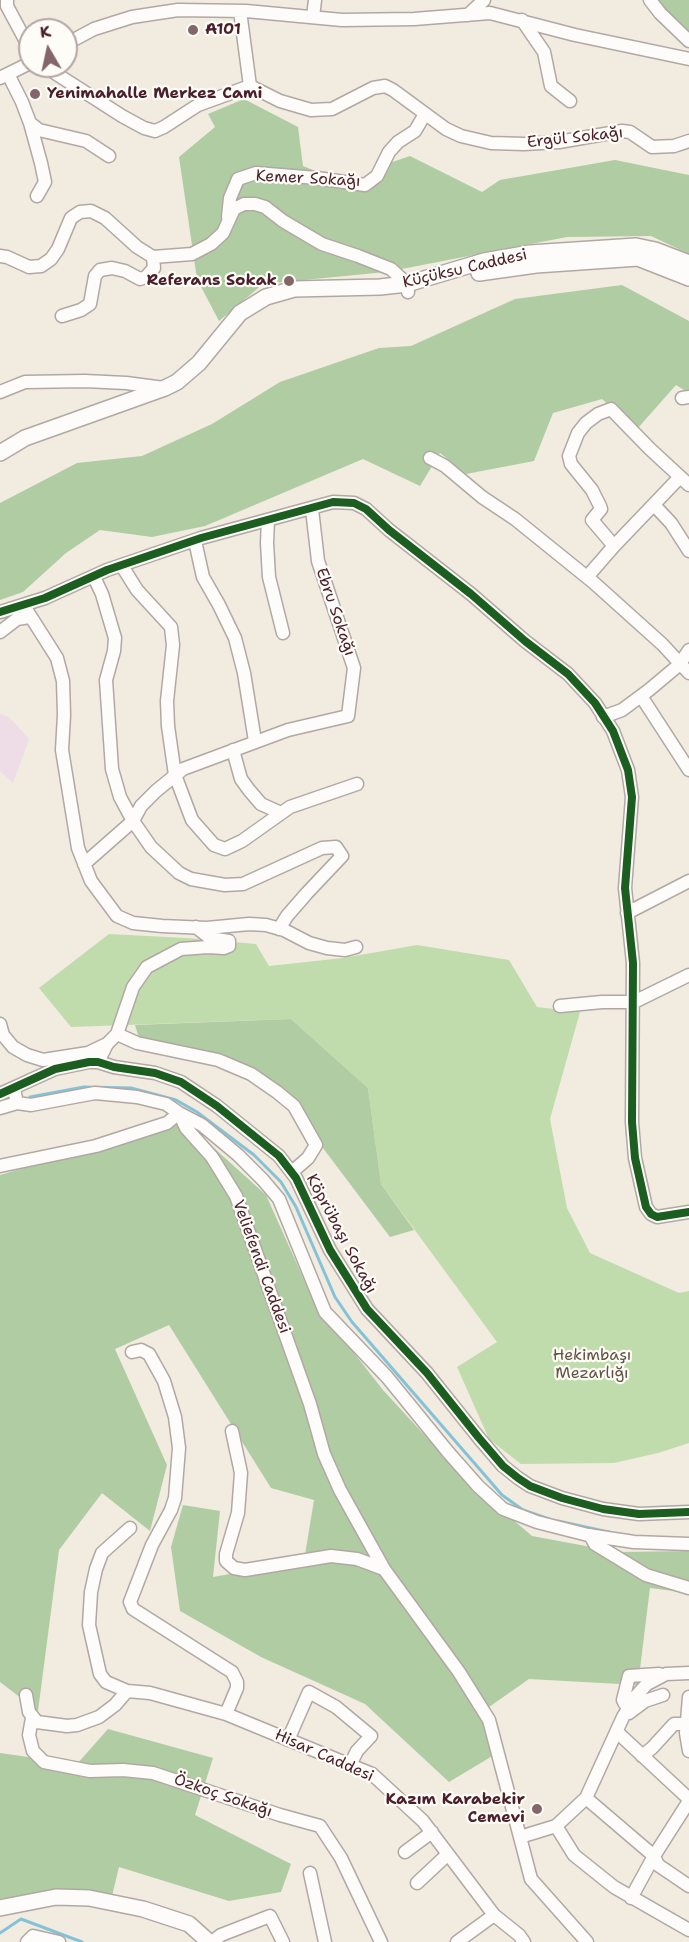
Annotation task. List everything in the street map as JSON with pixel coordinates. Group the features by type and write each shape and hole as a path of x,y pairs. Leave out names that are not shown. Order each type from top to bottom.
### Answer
{"main road":[{"name":"Küçüksu Caddesi","path":"0,453 35,435 177,382 199,363 240,313 266,297 294,290 407,288 484,261 530,253 636,246 655,250 689,263"},
{"name":"Küçüksu Caddesi","path":"0,460 25,446 157,400 187,386 208,367 249,320 272,303 300,298 378,296 486,271 598,260 638,258 689,278"},
{"path":"0,1908 56,1897 89,1898 143,1909 189,1924 210,1942"}],"street":[{"path":"7,0 7,6 18,27"},
{"path":"244,11 256,0"},
{"path":"314,17 315,0"},
{"path":"468,15 484,0"},
{"path":"650,0 689,41"},
{"path":"78,38 94,29 136,16 178,10 244,11 342,20 414,19 490,13 575,35 689,59"},
{"path":"63,78 122,116 144,128 155,131 198,105 250,86 244,11"},
{"path":"522,20 544,52 551,86 570,101"},
{"path":"18,69 4,76 22,102 30,123 45,182 37,196"},
{"name":"Ergül Sokağı","path":"250,86 280,101 311,110 332,109 373,88 385,86 446,129 461,136 491,143 559,142 622,131 630,132 652,147 674,146 689,141"},
{"name":"Kemer Sokağı","path":"228,221 230,198 238,179 256,173 365,185 377,176 390,152 398,142 415,131 425,114"},
{"path":"30,123 39,130 86,141 109,156"},
{"path":"0,256 7,256 28,267 41,266 51,259 58,249 71,218 80,212 91,211 105,218 137,247 153,257 192,254 211,244 223,233 234,209 244,204 255,204 265,207 283,221 322,244 391,270 407,288"},
{"path":"62,316 81,310 90,304 95,276 100,270 112,268 125,271 140,279 146,277 154,268 153,257"},
{"path":"0,392 25,382 85,381 165,388"},
{"path":"587,577 654,505 685,481 611,409 598,414 586,423 578,433 569,456 571,464 592,490 600,506 601,509 592,520 614,546"},
{"path":"430,458 445,466 482,497 515,519 587,577 662,644 685,668"},
{"path":"0,632 26,611 107,570 195,541 333,502 354,503 366,508 389,530 568,674 595,703 613,731 628,770 632,798 625,888 633,963 632,1122 635,1158 646,1207 651,1214 657,1217 689,1212"},
{"path":"654,505 671,523 689,551"},
{"name":"Ebru Sokağı","path":"255,741 288,730 348,716 354,668 318,561 312,509"},
{"path":"268,520 269,577 282,633"},
{"path":"84,864 133,821 141,806 156,790 183,769 255,741 243,673 234,638 219,605 202,577 195,541"},
{"path":"122,566 137,590 171,627 173,645 167,701 175,775 192,820 213,845 225,849 242,841 290,807 357,784"},
{"path":"94,577 102,594 115,638 106,680 112,769 120,797 151,847 179,873 191,879 225,885 243,884 322,848 336,847 342,856 287,916 279,929"},
{"path":"0,612 26,611"},
{"path":"26,611 57,658 63,681 62,750 78,848 99,895 117,916 133,923 196,927 249,924 279,929 309,943 327,948 345,950 356,947"},
{"path":"603,717 622,710 685,668 689,651"},
{"path":"641,696 689,770"},
{"path":"233,750 241,778 249,790 261,804 281,813"},
{"path":"627,913 689,881"},
{"path":"98,1062 107,1044 117,1034 133,987 147,967 181,949 229,946 229,941 210,938 196,927"},
{"path":"560,1006 634,1002 689,975"},
{"path":"0,1027 3,1035 13,1047 43,1060 88,1053 107,1044"},
{"path":"117,1034 137,1042 218,1060 251,1074 277,1092 294,1106 316,1145 308,1158 292,1172"},
{"name":"Köprübaşı Sokağı","path":"0,1094 55,1069 98,1062 114,1067 155,1072 181,1082 217,1106 279,1156 292,1172 330,1250 367,1310 427,1373 479,1438 510,1472 530,1486 562,1498 603,1509 639,1514 689,1512"},
{"path":"14,1089 17,1103"},
{"path":"0,1108 17,1103 31,1106 95,1093 137,1096 166,1104 202,1125 238,1155 279,1199 325,1312 387,1377 425,1426 478,1486 503,1509 537,1522 590,1535 634,1542 689,1544"},
{"path":"0,1166 96,1146 167,1123 178,1113"},
{"name":"Veliefendi Caddesi","path":"178,1113 186,1128 212,1157 236,1196 310,1404 324,1454 340,1490 384,1569 459,1672 489,1720 531,1879 586,1942"},
{"path":"132,1352 141,1350 149,1354 164,1381 175,1417 179,1448 175,1498 152,1545 130,1602 133,1609 232,1672 237,1688 226,1714"},
{"path":"232,1431 241,1473 238,1513 226,1561 234,1568 246,1570 331,1556 357,1558 384,1569"},
{"name":"Hisar Caddesi","path":"130,1528 102,1553 91,1592 89,1625 100,1674 106,1682 127,1691 150,1693 226,1714 372,1774 423,1821 494,1915 519,1935 524,1942"},
{"path":"590,1535 595,1544 646,1575 689,1588"},
{"path":"630,1705 625,1704 623,1700 629,1676 689,1673"},
{"path":"520,1836 556,1826 586,1798 630,1705 647,1684 666,1674"},
{"path":"32,1718 37,1722 56,1726 89,1722 108,1712 127,1691"},
{"path":"288,1740 309,1692 336,1707 371,1736 357,1750 350,1765"},
{"name":"Özkoç Sokağı","path":"26,1695 32,1718 29,1735 33,1751 44,1762 90,1771 123,1770 153,1773 320,1826 341,1858 381,1942"},
{"path":"623,1717 645,1701 663,1695"},
{"path":"689,1697 686,1733 689,1751"},
{"path":"642,1756 674,1724 687,1724"},
{"path":"618,1732 689,1800 631,1898"},
{"path":"586,1798 654,1856 658,1865 689,1886"},
{"path":"556,1826 574,1855 614,1887 689,1930"},
{"path":"405,1852 432,1832"},
{"path":"417,1883 448,1854"},
{"path":"310,1873 325,1942"},
{"path":"458,1942 494,1915"},
{"path":"210,1942 221,1935 270,1916 283,1942"},
{"path":"27,1942 33,1936 59,1942"}],"shaded area":[{"path":"0,714 9,717 29,739 13,783 0,771"}],"green space":[{"path":"651,0 689,0 689,38"},
{"path":"244,99 298,127 303,166 325,175 364,182 378,167 410,156 482,192 500,180 615,160 689,175 689,254 651,236 567,237 386,272 263,284 219,321 197,279 179,157 215,127 208,114"},
{"path":"622,285 689,321 689,393 676,385 637,429 602,399 553,413 534,461 466,474 440,453 420,486 363,459 205,526 152,537 100,530 66,553 23,592 0,600 0,503 77,463 142,456 212,424 280,382 379,348 411,346 515,299"},
{"name":"Hekimbaşı Mezarlığı","path":"109,934 256,944 269,966 343,958 417,945 509,960 537,1007 580,1012 550,1119 567,1208 590,1253 679,1293 689,1291 689,1443 614,1463 521,1464 489,1439 457,1367 497,1342 381,1184 368,1088 291,1019 71,1027 39,988"},
{"path":"291,1019 368,1088 381,1184 414,1230 390,1237 274,1083 202,1050 139,1038 135,1025"},
{"path":"175,1124 194,1130 266,1195 314,1302 383,1390 463,1477 532,1536 618,1552 689,1551 689,1593 650,1588 638,1685 529,1679 489,1707 504,1749 449,1782 365,1704 261,1657 180,1611 171,1547 183,1505 220,1511 213,1577 304,1561 314,1500 271,1488 169,1325 115,1349 167,1465 150,1531 102,1493 59,1550 38,1711 0,1682 0,1175"},
{"path":"108,1729 213,1758 195,1815 291,1864 281,1892 229,1901 119,1867 112,1896 62,1892 0,1899 0,1753 77,1764"}],"waterway":[{"path":"30,1097 84,1087 131,1088 176,1100 197,1112 254,1155 281,1182 296,1207 335,1297 352,1322 502,1495 523,1510 549,1519"},
{"path":"558,1521 613,1533"},
{"path":"0,1933 21,1919 82,1942"}],"cycle path":[{"path":"0,612 45,598 107,570 201,538 333,502 354,503 366,509 568,674 595,703 613,731 628,770 632,797 625,888 633,963 632,1122 635,1158 646,1207 651,1214 657,1217 689,1212"},
{"path":"0,1094 55,1069 89,1062 155,1073 181,1082 217,1106 279,1156 296,1178 330,1250 367,1309 427,1373 503,1466 530,1486 562,1498 603,1509 639,1514 689,1512"}],"place":[{"name":"A101","path":"193,30"},
{"name":"Yenimahalle Merkez Cami","path":"35,94"},
{"name":"Referans Sokak","path":"289,281"},
{"name":"Kazım Karabekir Cemevi","path":"537,1809"}]}
